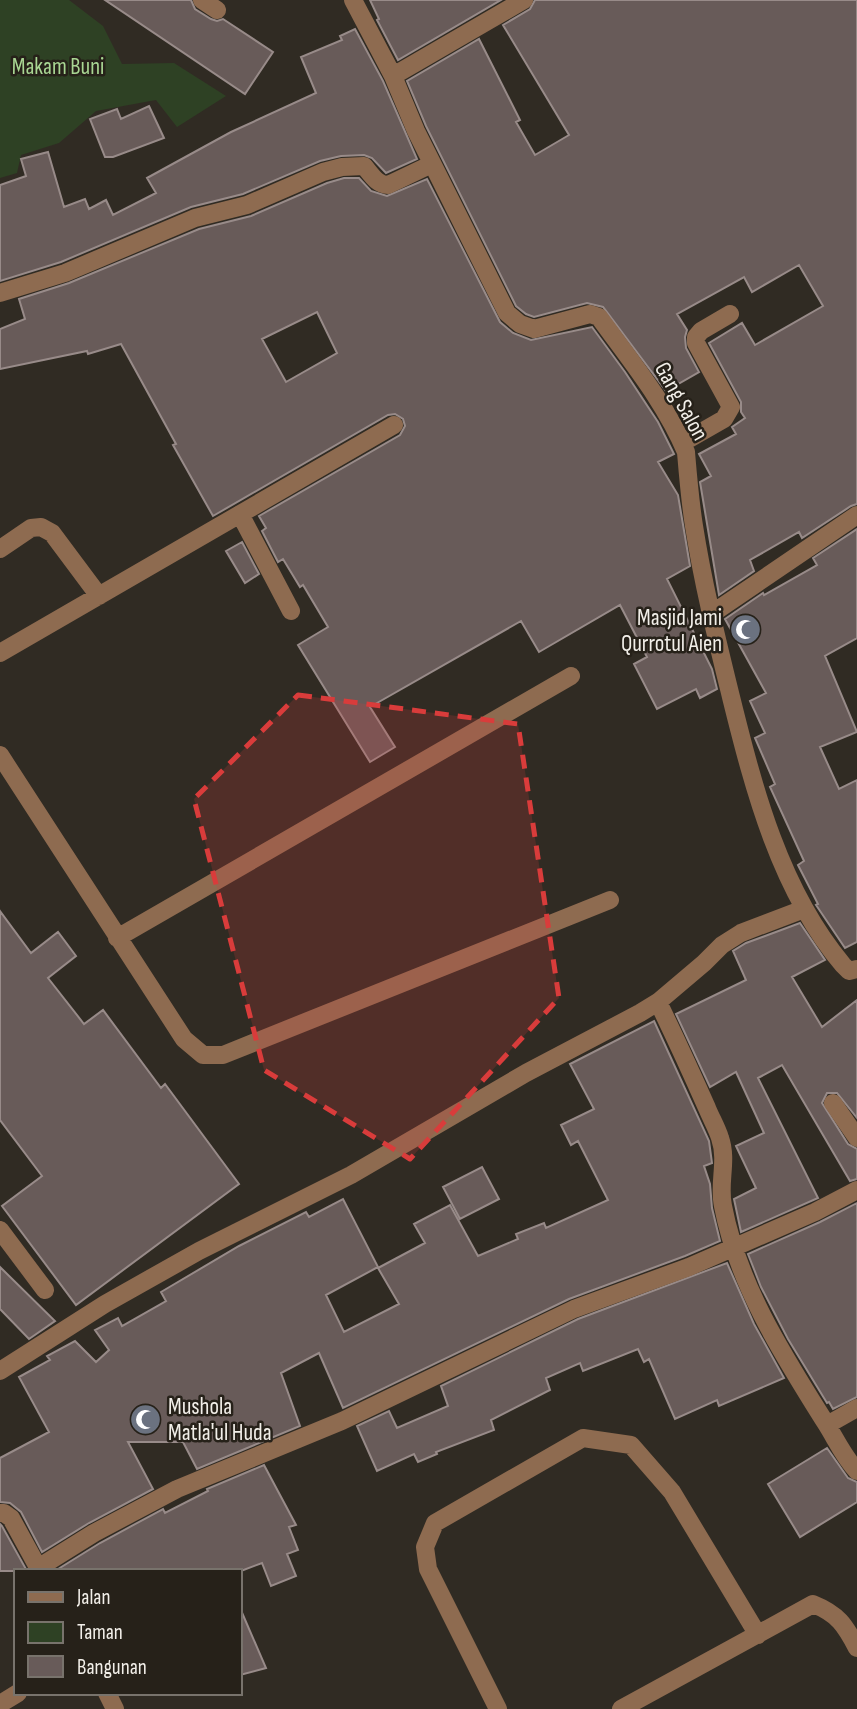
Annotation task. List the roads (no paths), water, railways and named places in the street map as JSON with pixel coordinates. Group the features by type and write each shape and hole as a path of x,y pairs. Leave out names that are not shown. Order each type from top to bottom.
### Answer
{"street":[{"name":"Gang Salon","path":"353,0 393,76 432,164 507,313 520,324 534,329 590,314 599,317 660,401 682,443 686,452 694,525 710,615 768,830 804,909 843,965 849,971 857,970"},
{"path":"393,76 524,0"},
{"path":"0,293 65,273 195,218 247,205 323,172 342,167 364,166 382,185 388,185 432,164"},
{"path":"682,443 724,419 731,407 696,343 696,337 701,331 730,314"},
{"path":"0,653 394,425"},
{"path":"240,514 291,611"},
{"path":"710,615 857,515"},
{"path":"0,549 31,528 41,527 52,533 99,596"},
{"path":"117,938 571,676"},
{"path":"0,755 184,1040 203,1055 223,1055 610,900"},
{"path":"0,1371 105,1304 198,1251 351,1175 492,1091 658,1002 722,945 741,933 804,909"},
{"path":"658,1002 720,1138 725,1172 721,1188 722,1205 751,1294 796,1377 846,1460 857,1471"},
{"path":"833,1103 857,1138"},
{"path":"0,1513 11,1518 39,1569 94,1533 177,1489 342,1421 574,1308 689,1268 857,1191"},
{"path":"0,1230 45,1290"},
{"path":"827,1425 857,1408"},
{"path":"498,1709 428,1569 425,1548 435,1522 583,1438 631,1446 673,1492 758,1635"},
{"path":"621,1709 813,1604 829,1610 844,1625 857,1648"}],"place":[{"name":"Masjid Jami Qurrotul Aien","path":"745,630"},
{"name":"Mushola Matla'ul Huda","path":"145,1419"}],"park label":[{"name":"Makam Buni","path":"58,66"}]}
